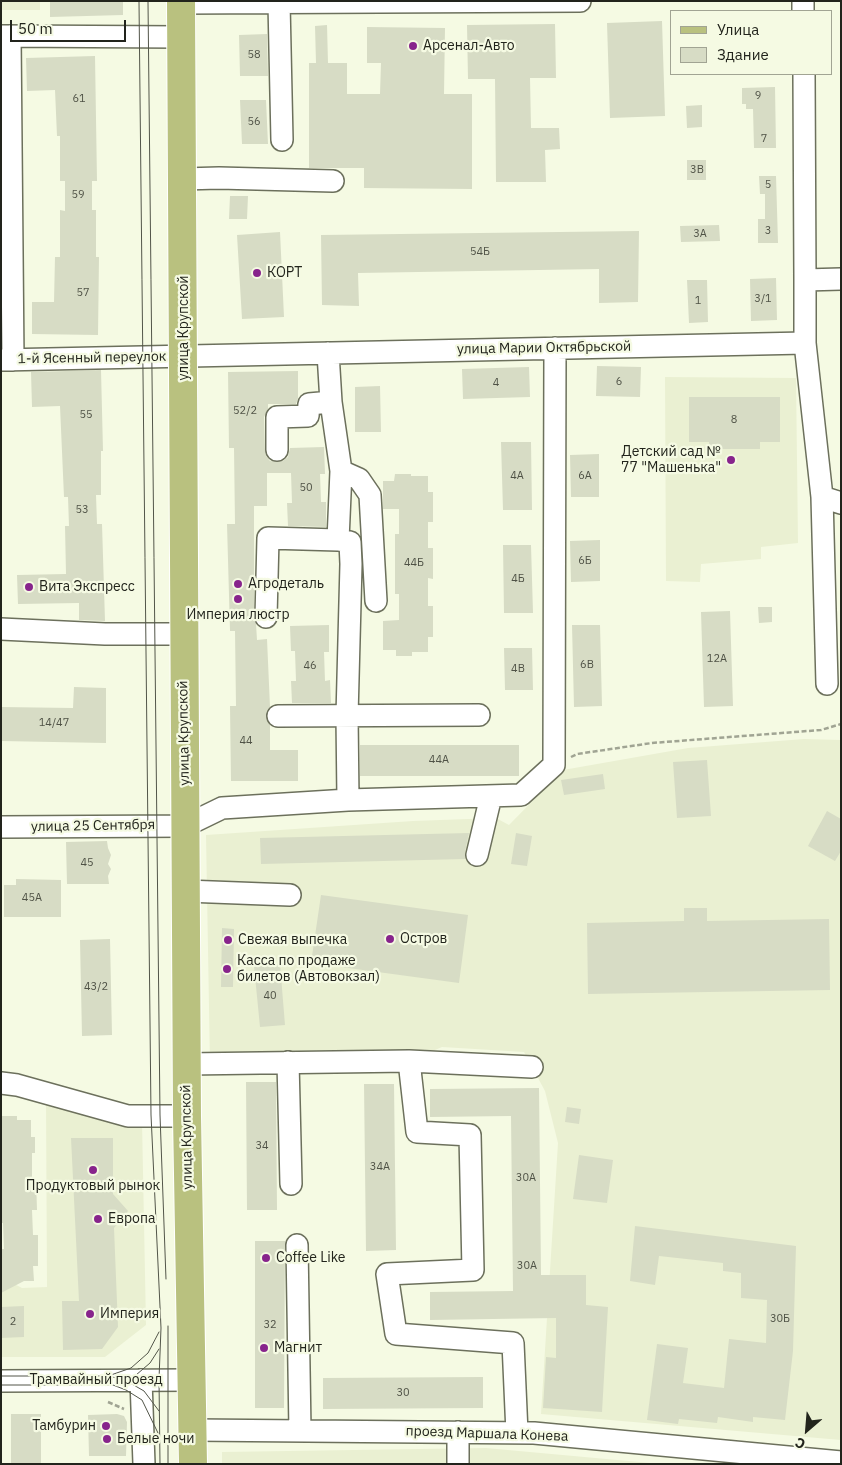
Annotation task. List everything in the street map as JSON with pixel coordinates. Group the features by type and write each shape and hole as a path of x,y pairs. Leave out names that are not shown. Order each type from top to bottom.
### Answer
{"main road":[{"name":"улица Крупской","path":"181,2 186,1064 193,1464"}],"street":[{"path":"181,2 580,1"},
{"path":"279,3 282,140"},
{"path":"7,360 6,36 181,37"},
{"path":"804,75 805,342 831,500 827,684"},
{"path":"183,179 333,181"},
{"path":"805,280 841,279"},
{"name":"улица Марии Октябрьской","path":"184,356 805,342"},
{"path":"185,826 222,808 348,800 522,795 554,765 555,348"},
{"path":"328,353 331,402 341,471 338,540"},
{"name":"1-й Ясенный переулок","path":"7,360 184,356"},
{"path":"277,450 277,417 308,416 308,404 331,402"},
{"path":"341,471 359,479 370,495 376,601"},
{"path":"266,617 268,538 350,542 348,800"},
{"path":"1,629 105,634 183,634"},
{"path":"278,716 479,715"},
{"path":"477,855 491,796"},
{"name":"улица 25 Сентября","path":"1,827 185,826"},
{"path":"186,891 290,895"},
{"path":"186,1064 409,1061 532,1067"},
{"path":"409,1061 417,1132 470,1135 473,1270 388,1274 396,1334 513,1343 517,1433"},
{"path":"288,1062 291,1184"},
{"path":"1,1083 17,1085 128,1116 187,1116"},
{"path":"298,1245 300,1431"},
{"path":"141,1380 144,1464"},
{"name":"Трамвайный проезд","path":"1,1381 191,1380"},
{"name":"проезд Маршала Конева","path":"193,1430 534,1433 841,1462"},
{"path":"458,1432 458,1464"}],"path":[{"path":"554,765 577,754 652,743 821,730 841,724"}],"shaded area":[{"path":"1,1 40,1 40,10 1,10"},
{"name":"Детский сад № 77 \"Машенька\"","path":"665,377 796,378 798,543 761,547 761,559 701,564 700,582 666,581"},
{"path":"804,739 841,740 841,1440 541,1414 558,1143 545,1091 524,1052 442,1047 409,1061 210,1064 206,835 413,821 496,818 509,825 563,770 688,748"},
{"path":"46,1100 142,1121 146,1325 105,1357 1,1357 1,1277 22,1288 47,1287"},
{"path":"486,1448 661,1464 222,1464 222,1452"}],"building":[{"path":"50,1 123,1 123,15 50,17"},
{"path":"662,21 665,116 610,118 607,23"},
{"path":"555,24 556,78 530,78 531,128 559,128 560,149 545,150 546,182 496,182 495,79 468,79 467,25"},
{"path":"327,25 328,63 347,63 347,94 380,94 381,63 367,63 367,27 445,28 444,94 472,94 472,189 364,188 364,168 309,168 309,63 316,63 315,26"},
{"path":"267,34 268,76 240,76 239,35"},
{"path":"95,56 97,181 92,181 92,210 96,210 96,257 99,257 98,335 32,334 32,302 54,302 55,257 60,257 60,210 65,211 65,181 60,181 60,136 57,136 55,90 27,91 26,58"},
{"path":"775,87 776,148 754,148 753,109 746,109 746,104 742,104 742,88"},
{"path":"240,100 266,100 268,144 242,144"},
{"path":"702,105 702,127 687,128 686,106"},
{"path":"687,160 706,160 706,180 687,180"},
{"path":"759,176 776,176 778,243 758,243 758,219 765,219 765,194 760,194"},
{"path":"230,196 248,196 247,219 229,219"},
{"path":"719,225 720,241 681,242 680,226"},
{"path":"639,231 638,302 599,303 599,269 358,273 359,306 322,305 321,235"},
{"path":"280,232 284,317 242,319 237,235"},
{"path":"776,278 777,320 751,321 750,279"},
{"path":"687,280 707,280 708,322 689,323"},
{"path":"597,366 641,367 640,397 596,396"},
{"path":"529,367 530,397 463,399 462,369"},
{"path":"101,370 103,451 101,451 101,495 96,495 97,524 102,524 105,621 79,620 79,603 18,604 17,575 66,574 65,526 69,526 68,497 64,497 60,406 32,407 31,372"},
{"path":"298,371 298,398 296,404 268,404 264,417 266,456 270,461 277,462 283,461 288,457 290,448 324,447 325,474 320,474 321,502 326,502 326,527 288,526 287,503 292,503 291,473 267,473 267,506 254,506 254,617 257,640 267,639 270,707 267,710 266,717 270,725 270,750 298,750 298,781 231,781 230,706 236,706 235,631 230,631 227,524 235,524 234,448 229,448 228,372"},
{"path":"380,386 381,432 355,432 355,387"},
{"path":"689,397 780,397 780,442 760,442 760,449 709,449 709,442 689,442"},
{"path":"501,442 531,442 532,510 503,510"},
{"path":"599,454 599,497 571,497 570,455"},
{"path":"395,474 428,476 428,492 433,492 433,522 428,522 428,548 433,548 433,579 428,578 428,606 433,606 433,637 428,637 428,652 412,652 412,656 396,656 396,650 383,650 383,621 399,620 399,594 395,594 395,534 399,534 399,509 383,509 383,481 394,481"},
{"path":"600,540 600,581 571,582 570,541"},
{"path":"503,545 531,545 533,613 504,613"},
{"path":"758,607 772,607 772,622 759,623"},
{"path":"730,611 733,706 704,707 701,612"},
{"path":"329,625 329,652 324,652 325,681 330,680 331,703 292,703 291,681 296,681 295,651 291,651 290,626"},
{"path":"572,625 600,625 602,706 574,707"},
{"path":"504,648 532,648 533,690 505,690"},
{"path":"74,687 106,688 106,743 1,741 1,707 73,708"},
{"path":"360,745 519,745 519,776 360,776"},
{"path":"707,760 711,816 677,818 673,762"},
{"path":"603,774 605,789 564,795 561,780"},
{"path":"827,811 841,819 841,851 835,861 808,846"},
{"path":"469,833 465,859 261,864 260,838"},
{"path":"516,833 532,836 527,866 511,864"},
{"path":"107,841 111,855 108,864 111,869 108,876 109,884 67,884 66,842"},
{"path":"16,879 61,880 61,917 4,917 4,885 16,885"},
{"name":"Остров","path":"321,895 468,915 459,983 311,963"},
{"path":"684,908 707,908 707,921 829,919 830,990 588,994 587,923 684,921"},
{"path":"222,928 234,929 233,987 221,987"},
{"path":"110,939 112,1035 82,1036 80,940"},
{"path":"280,964 285,1025 260,1027 254,966"},
{"path":"246,1082 276,1082 277,1210 247,1210"},
{"path":"364,1084 394,1084 396,1250 366,1251"},
{"path":"539,1088 541,1275 586,1275 586,1305 608,1307 602,1412 543,1408 546,1357 556,1358 556,1318 430,1320 430,1292 513,1291 511,1116 430,1117 430,1089"},
{"path":"567,1107 581,1109 579,1124 565,1122"},
{"path":"1,1116 17,1116 17,1120 31,1120 31,1137 35,1137 35,1153 32,1153 32,1178 36,1178 37,1210 32,1210 33,1235 38,1235 38,1266 33,1266 34,1281 24,1281 1,1293 1,1249 4,1249 3,1223 1,1223"},
{"name":"Европа","path":"71,1138 113,1138 113,1194 128,1211 114,1228 118,1327 102,1349 63,1350 62,1301 79,1301"},
{"path":"579,1155 613,1160 607,1203 573,1199"},
{"path":"635,1226 796,1246 793,1351 785,1420 753,1417 753,1422 718,1417 717,1423 679,1419 678,1424 647,1420 657,1344 688,1348 683,1383 724,1388 729,1339 766,1343 767,1300 741,1298 741,1273 723,1271 723,1263 659,1256 655,1285 630,1281"},
{"path":"255,1241 285,1241 284,1408 255,1408"},
{"path":"24,1306 24,1337 1,1338 1,1307"},
{"path":"483,1377 483,1408 323,1409 323,1378"},
{"path":"11,1414 41,1414 41,1464 11,1464"},
{"name":"Белые ночи","path":"117,1414 124,1416 127,1422 126,1456 89,1456 88,1415"}],"tram line":[{"path":"139,1 151,1115 161,1328 159,1379 160,1464"},
{"path":"148,1 160,1115 166,1279"},
{"path":"168,1326 168,1464"},
{"path":"108,1376 131,1368 148,1353 159,1332"},
{"path":"120,1382 136,1375 150,1363 159,1349"},
{"path":"1,1376 108,1376 125,1380 144,1391 159,1411"},
{"path":"1,1385 113,1385 126,1390 142,1400 158,1433"}],"place":[{"name":"Арсенал-Авто","path":"413,46"},
{"name":"КОРТ","path":"257,273"},
{"name":"Детский сад № 77 \"Машенька\"","path":"731,460"},
{"name":"Агродеталь","path":"238,584"},
{"name":"Вита Экспресс","path":"29,587"},
{"name":"Империя люстр","path":"238,599"},
{"name":"Остров","path":"390,939"},
{"name":"Свежая выпечка","path":"228,940"},
{"name":"Касса по продаже билетов (Автовокзал)","path":"227,969"},
{"name":"Продуктовый рынок","path":"93,1170"},
{"name":"Европа","path":"98,1219"},
{"name":"Coffee Like","path":"266,1258"},
{"name":"Империя","path":"90,1314"},
{"name":"Магнит","path":"264,1348"},
{"name":"Тамбурин","path":"106,1426"},
{"name":"Белые ночи","path":"107,1439"}]}
